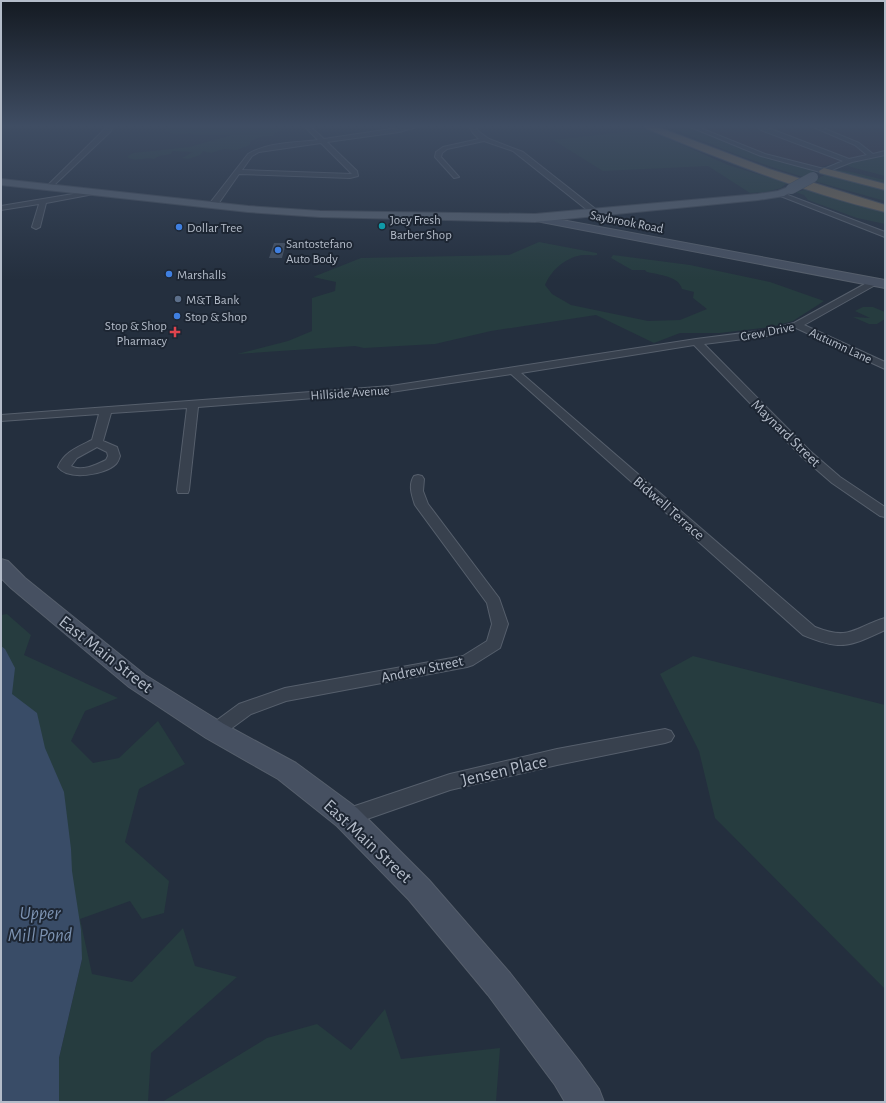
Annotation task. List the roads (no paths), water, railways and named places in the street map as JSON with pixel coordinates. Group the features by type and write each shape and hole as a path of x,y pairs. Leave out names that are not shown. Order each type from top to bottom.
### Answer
{"highway":[{"path":"779,177 885,209"},
{"path":"797,177 885,204"},
{"path":"849,177 885,187"}],"main road":[{"path":"535,218 594,211 780,194 812,177"},
{"name":"Saybrook Road","path":"1,182 278,212 535,218 880,283"},
{"name":"East Main Street","path":"1,566 18,583 137,681 215,731 286,771 347,817 419,890 499,984 567,1073 586,1102"}],"street":[{"path":"49,187 59,177"},
{"path":"213,205 235,177"},
{"path":"552,177 594,211"},
{"path":"1,208 97,192"},
{"path":"780,194 885,235"},
{"path":"36,227 43,201"},
{"name":"Crew Drive","path":"696,342 767,333 797,325 880,283"},
{"name":"Autumn Lane","path":"797,325 885,366"},
{"name":"Hillside Avenue","path":"1,418 391,389 696,342"},
{"name":"Maynard Street","path":"696,342 806,454 836,480 885,514"},
{"name":"Bidwell Terrace","path":"513,371 795,620 810,631 829,640 851,639 885,624"},
{"path":"183,490 193,403"},
{"path":"97,442 106,410"},
{"name":"Andrew Street","path":"215,731 245,709 285,695 467,661 494,644 500,624 494,602 422,505 417,491 418,479"},
{"name":"Jensen Place","path":"347,817 450,782 557,757 665,736"}],"water":[{"name":"Upper Mill Pond","path":"1,646 5,649 15,668 12,694 37,713 45,748 64,792 71,849 72,871 81,930 82,959 59,1058 59,1102 1,1102"}],"place":[{"name":"Joey Fresh Barber Shop","path":"382,226"},
{"name":"Dollar Tree","path":"179,227"},
{"name":"Santostefano Auto Body","path":"278,250"},
{"name":"Marshalls","path":"169,274"},
{"name":"M&T Bank","path":"178,299"},
{"name":"Stop & Shop","path":"177,316"},
{"name":"Stop & Shop Pharmacy","path":"175,332"}]}
